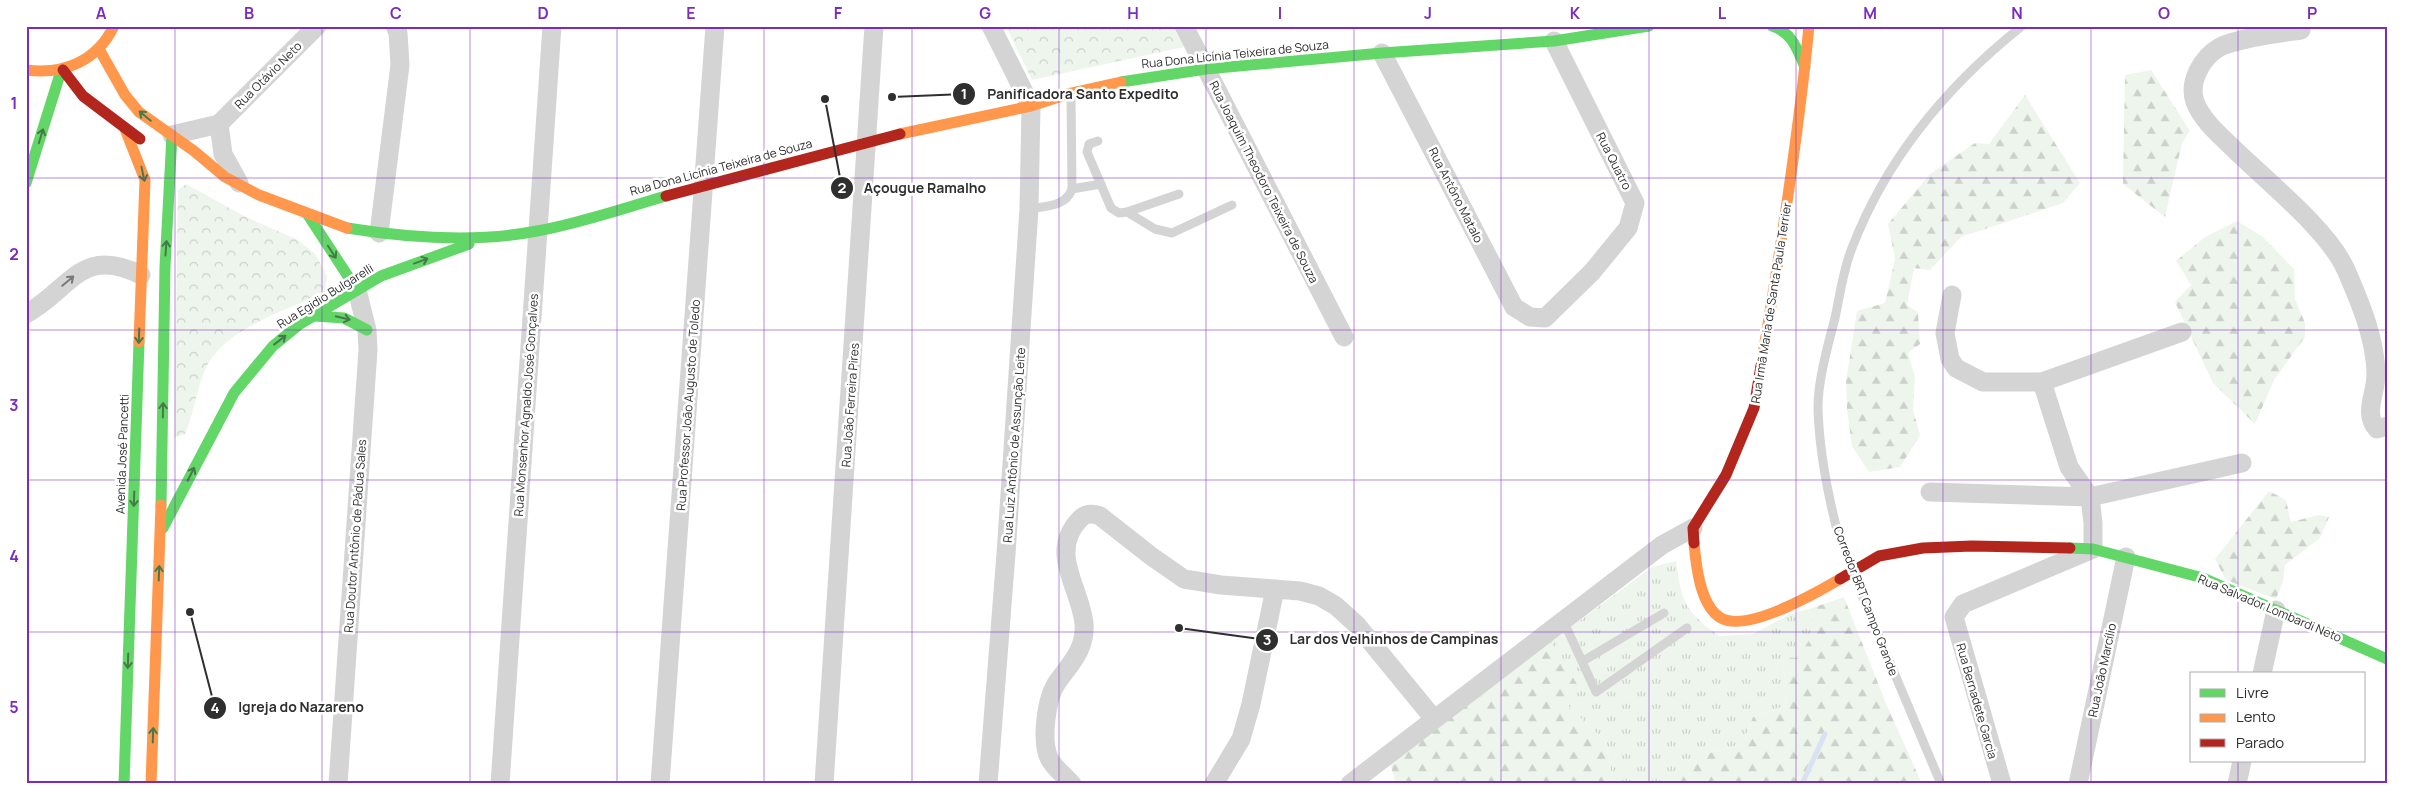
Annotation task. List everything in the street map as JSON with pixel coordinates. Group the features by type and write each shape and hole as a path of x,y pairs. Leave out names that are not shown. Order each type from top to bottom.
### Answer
{"main road":[{"path":"26,70 38,73 62,71 84,61 99,49 114,26"},
{"name":"Rua Dona Licínia Teixeira de Souza","path":"99,49 139,112 233,181 308,215 344,227 379,233 486,238 538,231 868,141 1031,106 1137,78 1206,69 1382,52 1554,41 1649,26"},
{"path":"1772,26 1778,27 1792,37 1805,69"},
{"name":"Rua Irmã Maria de Santa Paula Terrier","path":"1693,528 1726,475 1754,408 1773,298 1805,69 1809,26"},
{"path":"62,71 83,96 125,129 186,167"},
{"path":"26,183 62,71"},
{"name":"Avenida José Pancetti","path":"124,784 145,180 136,150 125,129"},
{"path":"151,784 161,533 165,267 172,135"},
{"path":"201,171 233,181"},
{"path":"308,215 357,290"},
{"name":"Rua Egidio Bulgarelli","path":"161,533 234,393 273,346 315,316 381,276 486,238"},
{"path":"315,316 344,318 367,330"},
{"name":"Rua Salvador Lombardi Neto","path":"1693,528 1696,566 1706,601 1720,618 1736,621 1760,618 1807,598 1879,556 1923,548 1972,546 2093,549 2203,578 2387,659"}],"street":[{"name":"Rua Otávio Neto","path":"218,124 317,26"},
{"path":"379,233 400,65 398,33 395,26"},
{"name":"Rua Monsenhor Agnaldo José Gonçalves","path":"500,784 552,26"},
{"name":"Rua Professor João Augusto de Toledo","path":"660,784 715,26"},
{"name":"Rua João Ferreira Pires","path":"824,784 868,141 874,26"},
{"path":"991,26 1031,106"},
{"name":"Rua Joaquim Theodoro Teixeira de Souza","path":"1184,26 1344,337"},
{"path":"2301,30 2257,37 2220,47 2204,61 2192,87 2195,100 2213,129 2327,239 2345,268 2364,315 2376,363 2376,386 2370,413 2371,422 2377,429 2387,426"},
{"name":"Rua Quatro","path":"1545,318 1592,272 1628,228 1635,203 1554,41"},
{"name":"Rua Antôno Matalo","path":"1382,52 1514,307 1530,317 1545,318"},
{"name":"Rua Luiz Antônio de Assunção Leite","path":"988,784 1006,554 1029,209 1031,106"},
{"path":"172,135 218,124 223,154 233,181"},
{"path":"28,312 75,275 93,266 112,264 141,275"},
{"name":"Rua Doutor Antônio de Pádua Sales","path":"338,784 367,360 367,330 357,290"},
{"path":"1952,295 1945,333 1950,358 1956,368 1983,382 2042,382 2182,332"},
{"path":"2042,382 2069,467 2090,497 2093,522 2093,549"},
{"path":"1930,492 2090,497 2242,463"},
{"path":"1072,784 1050,760 1046,739 1052,690 1078,656 1083,637 1084,623 1065,558 1064,546 1078,521 1085,514 1093,513 1100,516 1184,579 1221,585 1300,591 1319,596 1336,606 1357,625 1434,719"},
{"name":"Rua Irmã Maria de Santa Paula Terrier","path":"1350,784 1662,545 1693,528"},
{"name":"Rua Bernadete Garcia","path":"2002,784 1954,617 1963,604 2093,549"},
{"name":"Rua João Marcílio","path":"2078,784 2126,557"},
{"path":"1214,784 1241,739 1253,696 1275,589"},
{"path":"2262,672 2276,610"},
{"path":"2237,784 2242,762"}],"lane":[{"name":"Corredor BRT Campo Grande","path":"1941,784 1864,602 1836,526 1826,484 1820,446 1818,404 1828,345 1851,250 1870,206 1895,162 1927,118 1988,53 2022,26"},
{"path":"1029,209 1060,203 1069,197 1072,189 1071,94"},
{"path":"1098,141 1089,144 1087,152 1111,208 1119,213 1127,212 1178,194"},
{"path":"1072,189 1101,184"},
{"path":"1127,212 1155,230 1172,233 1232,205"},
{"path":"1583,661 1664,613"},
{"path":"1563,620 1596,692 1687,628"}],"green space":[{"path":"1006,26 1173,26 1184,47 1032,80"},
{"path":"2151,70 2190,131 2182,143 2165,217 2123,184 2125,75"},
{"path":"2025,95 2080,183 2063,203 1961,237 1930,270 1914,268 1907,305 1918,312 1920,344 1908,353 1915,377 1913,410 1920,435 1900,467 1869,472 1852,446 1847,409 1846,381 1857,311 1885,303 1895,259 1888,224 1930,174 1975,143 1989,144"},
{"path":"186,184 244,216 298,240 315,254 327,276 325,293 258,322 227,342 215,354 203,375 185,434 174,438 178,190"},
{"path":"2237,221 2263,237 2294,269 2295,299 2305,323 2305,337 2274,380 2255,424 2213,383 2175,302 2191,285 2176,261 2205,237"},
{"path":"2269,491 2286,500 2291,522 2319,515 2329,517 2320,538 2285,565 2283,582 2276,599 2226,580 2215,559"},
{"path":"1676,561 1680,587 1687,604 1698,619 1719,636 1753,634 1790,614 1809,609 1814,634 1796,659 1783,657 1787,705 1753,717 1742,745 1694,757 1660,784 1614,784 1605,741 1568,706 1551,642 1652,567"},
{"path":"1844,597 1885,701 1922,784 1660,784 1694,757 1742,745 1753,717 1787,705 1783,657 1796,658 1814,634 1809,609"},
{"path":"1551,642 1580,689 1568,706 1605,741 1614,784 1396,784 1390,763"}],"waterway":[{"path":"1802,784 1825,734"}],"traffic: fast":[{"path":"1121,82 1206,69 1382,53 1554,41 1649,26"},
{"path":"1772,26 1789,37 1805,67"},
{"path":"26,183 61,71"},
{"path":"161,505 165,267 172,135"},
{"path":"347,228 418,237 466,238 514,235 570,224 666,196"},
{"path":"308,215 357,290"},
{"path":"163,528 234,393 273,346 300,324 381,276 469,244"},
{"path":"315,316 344,318 367,330"},
{"path":"124,784 139,342"},
{"path":"2070,548 2093,549 2203,578 2387,659"}],"traffic: slow":[{"path":"26,70 53,70 66,68 78,63 89,57 98,48 114,26"},
{"path":"1761,366 1788,197 1809,26"},
{"path":"99,49 125,95 139,112 194,151 225,177 259,195 347,228"},
{"path":"900,134 1031,106 1071,93 1121,82"},
{"path":"125,129 145,180 139,342"},
{"path":"151,784 161,505"},
{"path":"1694,543 1700,584 1708,604 1721,618 1733,621 1764,616 1799,601 1840,579"}],"traffic: jam":[{"path":"63,70 83,96 140,139"},
{"path":"666,196 900,134"},
{"path":"1694,543 1693,528 1726,475 1754,408 1761,366"},
{"path":"1840,579 1879,556 1923,548 1972,546 2070,548"}],"place":[{"name":"Panificadora Santo Expedito","path":"892,97"},
{"name":"Açougue Ramalho","path":"825,99"},
{"name":"Igreja do Nazareno","path":"190,612"},
{"name":"Lar dos Velhinhos de Campinas","path":"1179,628"}]}
